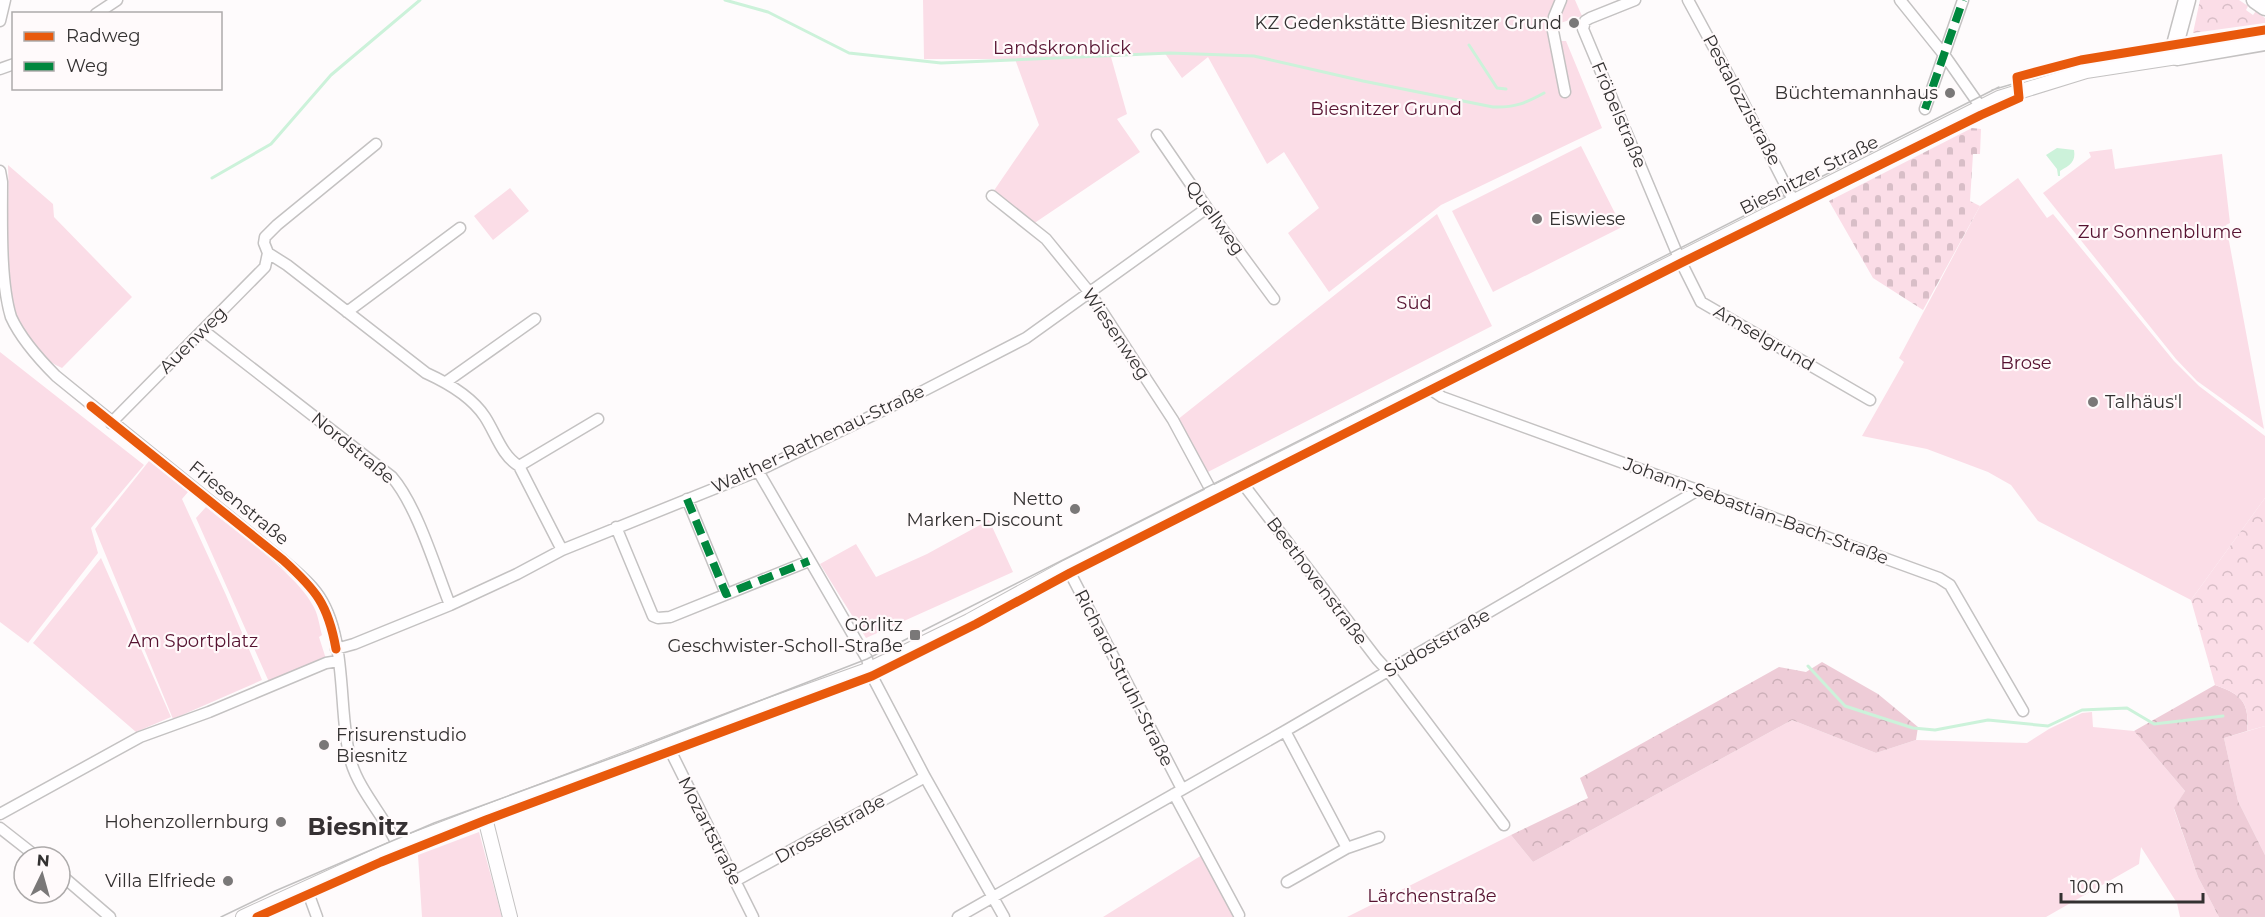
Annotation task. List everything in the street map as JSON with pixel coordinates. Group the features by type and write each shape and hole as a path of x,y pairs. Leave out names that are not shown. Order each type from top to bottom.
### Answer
{"main road":[{"path":"2177,57 2176,41 2187,0"},
{"path":"2255,0 2265,7"},
{"name":"Biesnitzer Straße","path":"243,917 398,846 870,669 969,621 1067,567 1678,258 1794,202 1980,106 2068,76 2265,42"},
{"path":"484,814 510,917"}],"street":[{"path":"0,21 4,0"},
{"path":"99,12 117,0"},
{"path":"1561,0 1554,17 1553,31 1565,92"},
{"name":"Fröbelstraße","path":"1635,0 1590,18 1585,21 1583,29 1678,258"},
{"name":"Pestalozzistraße","path":"1688,0 1742,98 1794,202"},
{"path":"1900,0 1945,56 1980,106"},
{"path":"1925,109 1963,0"},
{"name":"Quellweg","path":"1157,135 1274,299"},
{"name":"Auenweg","path":"111,423 265,267 268,253 264,243 265,237 376,144"},
{"name":"Friesenstraße","path":"0,171 2,182 1,286 10,316 40,360 111,423 283,560 316,592 323,604 336,648 347,741 352,762 362,785 386,821 398,846"},
{"name":"Wiesenweg","path":"992,196 1046,239 1090,293 1173,420 1213,494"},
{"name":"Walther-Rathenau-Straße","path":"336,648 354,644 450,605 562,550 758,471 1026,338 1207,208"},
{"path":"347,312 460,228"},
{"path":"268,253 287,265 426,373 446,382 480,410 508,460 519,466 562,550"},
{"name":"Amselgrund","path":"1678,258 1701,302 1870,400"},
{"path":"446,382 535,319"},
{"name":"Nordstraße","path":"204,331 397,483 412,508 450,605"},
{"name":"Johann-Sebastian-Bach-Straße","path":"1429,385 1432,391 1442,397 1700,489 1939,578 1950,585 2023,711"},
{"path":"519,466 598,419"},
{"path":"758,471 867,659 925,777 1004,917"},
{"name":"Beethovenstraße","path":"1240,480 1504,825"},
{"name":"Südoststraße","path":"958,917 1285,731 1700,489"},
{"path":"687,499 726,594"},
{"path":"616,527 653,616 658,618 670,617 809,561"},
{"name":"Richard-Struhl-Straße","path":"1067,567 1178,792"},
{"path":"0,814 140,737 326,663 338,661"},
{"path":"1285,731 1347,848"},
{"name":"Mozartstraße","path":"667,744 753,917"},
{"name":"Drosselstraße","path":"735,881 925,777"},
{"path":"1178,792 1239,915"},
{"path":"0,828 22,845"},
{"path":"1287,882 1347,848 1379,837"},
{"path":"72,887 110,917"},
{"path":"306,887 317,917"}],"green space":[{"name":"Biesnitzer Grund","path":"923,0 1575,0 1582,16 1551,26 1554,41 1566,41 1602,128 1441,205 1329,292 1288,233 1319,208 1284,152 1267,164 1208,57 1182,78 1164,52 1111,57 1127,114 1117,119 1140,152 1033,224 993,192 1039,125 1015,59 924,59"},
{"path":"2200,0 2239,0 2248,6 2246,10 2253,15 2256,11 2265,18 2265,23 2193,33"},
{"path":"1972,128 1981,129 1980,154 1973,154 1970,201 1980,206 1923,310 1873,278 1829,201"},
{"name":"Eiswiese","path":"1581,146 1622,227 1493,292 1452,211"},
{"name":"Zur Sonnenblume","path":"2112,149 2115,169 2222,154 2230,223 2226,225 2264,429 2197,381 2176,359 2043,193 2091,157 2089,152"},
{"path":"8,165 53,204 54,217 132,297 62,368 40,353 31,342 17,317 8,290 6,268"},
{"name":"Brose","path":"2018,178 2047,218 2053,214 2174,361 2199,386 2265,436 2265,498 2191,600 2038,521 2011,485 1988,472 1927,449 1862,436 1904,362 1899,358 1980,206"},
{"path":"510,188 529,211 493,240 474,216"},
{"name":"Süd","path":"1437,214 1492,326 1206,473 1177,420"},
{"path":"0,352 144,465 91,528 98,553 28,643 0,622"},
{"name":"Am Sportplatz","path":"149,461 188,492 182,499 262,680 173,719 95,529"},
{"path":"2265,498 2265,726 2247,731 2247,713 2242,700 2215,685 2191,600"},
{"path":"206,507 279,566 304,592 317,615 322,635 319,637 326,659 269,682 196,518"},
{"path":"989,520 1013,572 866,638 820,564 856,544 876,577 927,554"},
{"path":"101,558 171,717 136,732 33,643"},
{"path":"1822,662 1878,694 1918,727 1916,740 1876,753 1792,720 1533,862 1511,835 1588,798 1580,778 1779,667 1806,672"},
{"path":"2215,685 2237,696 2245,706 2247,713 2247,731 2224,738 2238,801 2265,855 2265,917 2219,917 2198,877 2174,808 2185,791 2134,731"},
{"name":"Lärchenstraße","path":"2092,712 2093,727 2134,731 2185,791 2174,809 2198,877 2219,917 2180,917 2177,903 2141,847 2139,864 2046,917 1347,917 1511,835 1533,862 1792,720 1876,753 1916,740 2027,743 2082,713"},
{"path":"2265,726 2265,855 2238,801 2224,738"},
{"path":"479,832 502,917 422,917 418,855"},
{"path":"1202,855 1238,917 1103,917"}],"shaded area":[{"path":"2057,148 2074,150 2073,160 2060,171 2060,176 2046,155"}],"waterway":[{"path":"212,178 271,144 331,75 420,0"},
{"path":"725,0 768,12 849,53 941,63 1170,53 1254,56 1493,107 1520,104 1544,93"},
{"path":"1469,45 1497,88 1506,89"},
{"path":"1808,666 1845,706 1913,728 1935,730 1988,720 2048,726 2082,710 2127,708 2154,724 2223,716"}],"tram line":[{"path":"1992,90 2071,67 2265,33"},
{"path":"221,917 275,891 434,823 628,752 867,659 1999,87"}],"marked path":[{"path":"1925,109 1963,0"},
{"path":"687,499 726,594 809,561"}],"cycle path":[{"path":"257,917 381,862 486,820 872,676 1681,263 2019,98 2017,77 2081,60 2265,30"},
{"path":"91,406 283,560 319,599 329,620 336,649"}],"place":[{"name":"KZ Gedenkstätte Biesnitzer Grund","path":"1574,23"},
{"name":"Büchtemannhaus","path":"1950,93"},
{"name":"Eiswiese","path":"1537,219"},
{"name":"Talhäus'l","path":"2093,402"},
{"name":"Netto Marken-Discount","path":"1075,509"},
{"name":"Görlitz Geschwister-Scholl-Straße","path":"915,635"},
{"name":"Frisurenstudio Biesnitz","path":"324,745"},
{"name":"Hohenzollernburg","path":"281,822"},
{"name":"Villa Elfriede","path":"228,881"}],"district":[{"name":"Biesnitz","path":"358,827"}],"park label":[{"name":"Landskronblick","path":"1062,48"}]}
